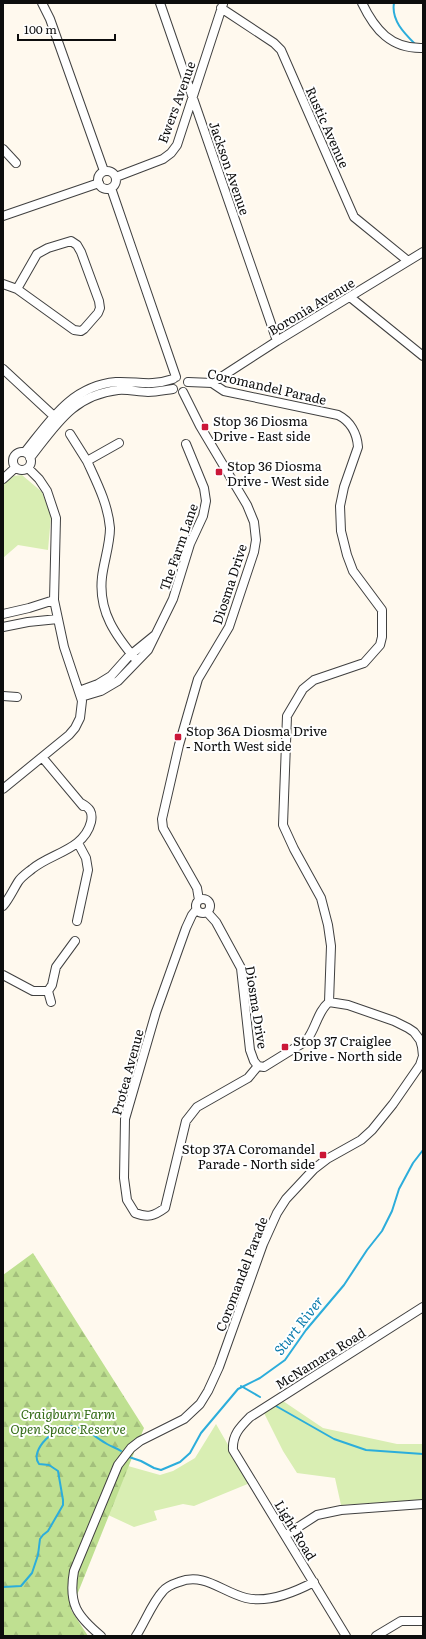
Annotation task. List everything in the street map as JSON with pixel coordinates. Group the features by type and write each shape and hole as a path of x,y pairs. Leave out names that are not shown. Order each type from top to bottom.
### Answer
{"street":[{"path":"42,3 50,19 104,171"},
{"name":"Jackson Avenue","path":"160,3 277,341"},
{"path":"362,3 370,20 378,30 394,43 407,48 423,48"},
{"name":"Ewers Avenue","path":"116,177 163,159 171,153 177,145 222,5"},
{"name":"Rustic Avenue","path":"222,5 274,43 281,50 354,217 408,261"},
{"path":"3,149 16,163"},
{"path":"104,171 110,171 116,177 116,183 111,188 105,189 99,183 100,175 104,171"},
{"path":"3,216 99,183"},
{"path":"111,188 175,378"},
{"path":"3,284 17,289 74,330 78,331 84,328 98,313 100,308 99,301 81,252 77,245 71,241 48,248 37,254 17,289"},
{"name":"Boronia Avenue","path":"212,383 277,341 423,252"},
{"path":"350,297 423,356"},
{"path":"3,369 57,419"},
{"path":"27,455 57,419 65,404 77,395 94,386 116,382 160,384 175,378 183,377 188,382 187,389 183,392 178,392 173,389 149,392 120,390 99,393 86,398 57,419"},
{"path":"173,389 171,384 175,378"},
{"name":"Coromandel Parade","path":"101,1636 82,1619 75,1607 71,1586 74,1571 119,1464 129,1450 140,1441 184,1419 200,1404 219,1367 263,1244 286,1199 314,1169 361,1140 372,1130 393,1104 420,1065 423,1056 422,1046 414,1032 408,1028 394,1021 348,1005 328,1002 331,946 321,898 294,849 283,825 287,716 303,689 314,680 364,663 380,644 382,636 382,610 353,571 341,531 340,506 344,487 358,447 357,442 348,422 338,414 224,391 212,383 188,382"},
{"name":"Diosma Drive","path":"183,392 200,426 246,505 254,522 256,540 254,552 229,627 198,679 179,745 162,819 163,828 197,888 199,900"},
{"path":"70,434 87,461 104,498 109,523 108,545 102,576 101,592 103,604 108,620 115,633 137,661"},
{"path":"87,461 119,443"},
{"name":"The Farm Lane","path":"80,694 110,687 118,681 148,650 172,599 190,544 203,516 206,501 204,488 186,444"},
{"path":"18,452 27,455 31,463 28,468 22,471 14,468 12,462 14,456 18,452"},
{"path":"3,479 14,468"},
{"path":"3,789 69,735 75,728 82,708 80,694 64,647 54,600 56,518 47,491 39,479 28,468"},
{"path":"3,614 54,600"},
{"path":"3,627 28,622 58,619"},
{"name":"The Farm Lane","path":"80,694 111,676 131,654 156,634"},
{"path":"3,696 17,697"},
{"path":"3,906 19,880 33,868 78,843 86,834 90,826 92,813 89,807 81,803 42,757"},
{"path":"78,843 86,858 88,870 78,921"},
{"path":"204,899 209,903 210,908 207,912 203,914 196,910 195,906 199,900 204,899"},
{"name":"Protea Avenue","path":"196,910 186,928 156,1012 125,1119 124,1178 127,1200 135,1213 149,1217 157,1214 165,1208 186,1121 191,1114 197,1107 248,1078 258,1066"},
{"name":"Diosma Drive","path":"207,912 216,922 241,968 250,1050 254,1061 258,1066"},
{"path":"51,1002 48,991 52,985 56,967 76,941"},
{"path":"3,975 33,991 48,991"},
{"path":"258,1066 264,1067 306,1041 311,1035 322,1007 328,1002"},
{"name":"McNamara Road","path":"235,1435 250,1417 423,1307"},
{"name":"Light Road","path":"235,1435 233,1450 346,1636"},
{"path":"286,1535 317,1516 341,1510 423,1504"},
{"path":"136,1636 164,1590 172,1584 191,1578 201,1579 246,1598 261,1599 275,1597 314,1582"},
{"path":"376,1636 401,1621 423,1621"}],"green space":[{"path":"22,475 42,492 51,516 48,550 18,545 3,558 3,485 14,476"},
{"name":"Craigburn Farm Open Space Reserve","path":"33,1253 144,1428 71,1610 88,1636 3,1636 3,1275"},
{"path":"283,1401 323,1428 397,1444 423,1444 423,1500 341,1505 335,1478 297,1473 283,1451 264,1413"},
{"path":"216,1424 250,1483 194,1506 183,1504 154,1511 157,1520 134,1527 106,1514 128,1466 160,1475 173,1471 195,1458"}],"waterway":[{"name":"Sturt River","path":"394,3 394,15 396,21 415,44"},
{"name":"Sturt River","path":"129,1457 161,1470 180,1462 190,1453 201,1433 238,1389 260,1378 285,1360 306,1330 344,1285 367,1250 382,1231 392,1211 399,1189 413,1163 423,1150"},
{"path":"241,1386 260,1397"},
{"path":"276,1406 334,1439 366,1450 423,1454"},
{"name":"Sturt River","path":"3,1587 21,1586 32,1573 38,1555 40,1539 48,1531 63,1505 58,1471 49,1465 39,1464 37,1458 41,1445 46,1439 59,1429 66,1426 72,1426 86,1431 121,1451"}],"place":[{"name":"Stop 36 Diosma Drive - East side","path":"205,427"},
{"name":"Stop 36 Diosma Drive - West side","path":"219,472"},
{"name":"Stop 36A Diosma Drive - North West side","path":"178,737"},
{"name":"Stop 37 Craiglee Drive - North side","path":"285,1047"},
{"name":"Stop 37A Coromandel Parade - North side","path":"323,1155"}]}
